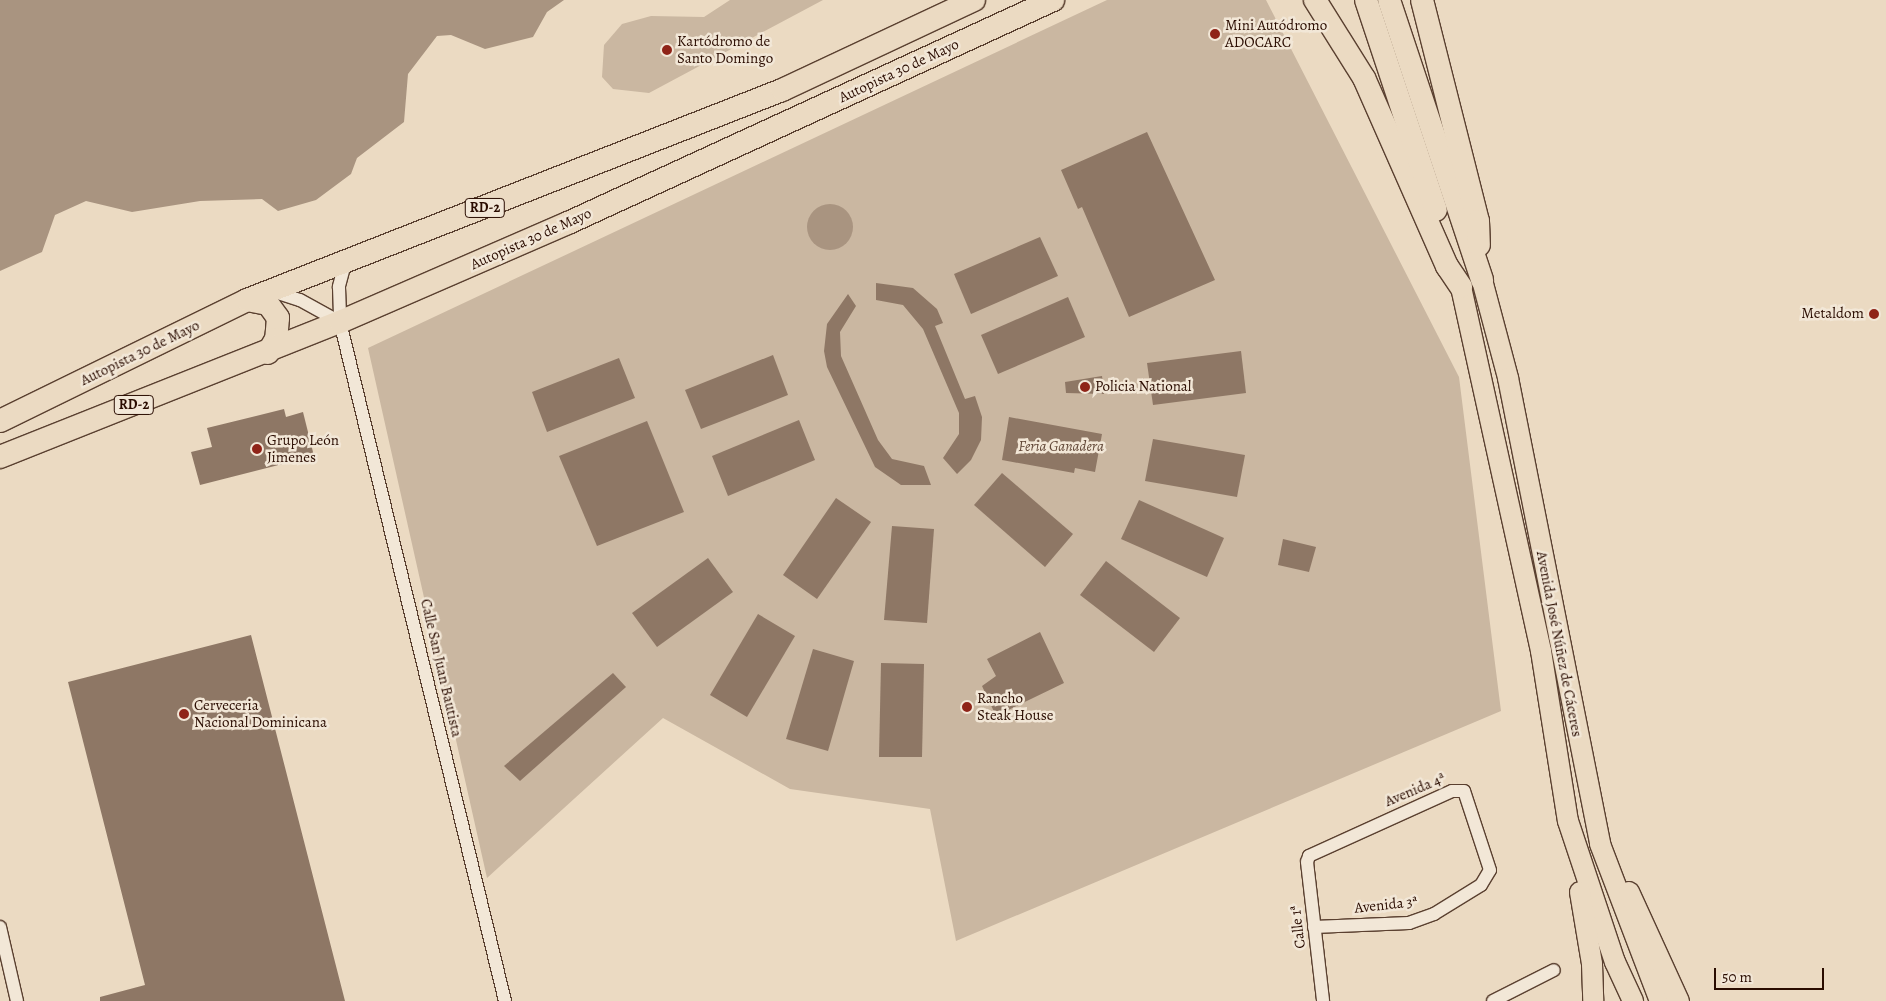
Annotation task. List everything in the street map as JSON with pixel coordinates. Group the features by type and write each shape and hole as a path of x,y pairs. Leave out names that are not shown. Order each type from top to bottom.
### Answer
{"highway":[{"name":"Autopista 30 de Mayo","path":"0,422 247,300 782,90 974,0"},
{"name":"Autopista 30 de Mayo","path":"0,457 268,353 343,333 577,219 1053,0"},
{"path":"1315,0 1364,78 1447,266 1471,284"},
{"path":"1366,0 1471,284"},
{"path":"1389,0 1471,284"},
{"path":"1422,0 1478,221 1471,284"},
{"path":"247,300 268,304 278,318 276,339 268,353"}],"main road":[{"name":"Avenida José Núñez de Cáceres","path":"1471,284 1508,378 1600,844 1638,952 1660,1001"},
{"name":"Avenida José Núñez de Cáceres","path":"1471,284 1539,642 1568,821 1615,962 1633,1001"},
{"path":"1593,811 1679,1001"},
{"path":"1568,821 1592,964 1592,1001"}],"street":[{"name":"Calle San Juan Bautista","path":"346,260 340,287 343,333 505,1001"},
{"path":"271,290 300,300 343,333"},
{"name":"Avenida 4ª","path":"1312,851 1459,788 1471,802 1490,870 1482,886"},
{"name":"Calle 1ª","path":"1312,851 1307,862 1323,1001"},
{"name":"Avenida 3ª","path":"1314,927 1409,922 1434,914 1482,886"},
{"path":"0,927 16,1001"},
{"path":"1493,1001 1554,970"}],"green space":[{"name":"Kartódromo de Santo Domingo","path":"730,0 823,0 649,93 613,89 602,77 604,45 622,24 651,16 704,17"},
{"name":"Feria Ganadera","path":"1107,0 1266,0 1459,377 1501,711 956,941 930,809 790,789 663,718 487,878 368,348"}],"shaded area":[{"path":"0,0 564,0 547,12 533,37 485,49 451,35 437,36 408,74 404,122 357,158 351,174 316,200 278,211 262,199 200,201 132,212 86,201 55,215 42,252 0,271"},
{"path":"826,204 834,204 843,208 849,214 853,227 849,240 843,246 834,250 826,250 817,246 811,240 807,231 807,223 811,214 817,208"}],"building":[{"path":"1147,132 1215,280 1129,317 1082,207 1078,209 1061,170"},
{"path":"1040,237 1058,276 971,314 954,274"},
{"path":"876,283 913,288 937,309 943,323 935,326 965,399 975,396 982,417 981,440 971,460 957,474 943,458 959,434 959,413 923,329 903,305 876,300"},
{"path":"848,294 856,306 840,332 841,356 878,440 892,459 924,466 931,485 901,485 875,467 827,367 824,351 827,324"},
{"path":"1068,297 1085,337 998,374 981,335"},
{"path":"1241,351 1246,393 1153,405 1147,363"},
{"path":"773,355 788,395 701,429 685,390"},
{"path":"619,358 635,398 547,432 532,392"},
{"name":"Policia National","path":"1102,376 1104,394 1066,393 1065,382"},
{"name":"Grupo León Jimenes","path":"284,409 286,417 303,412 314,456 200,485 191,452 212,447 207,428"},
{"path":"1009,417 1102,434 1095,472 1075,468 1074,473 1002,460"},
{"path":"799,420 815,460 728,496 712,456"},
{"path":"647,421 684,512 597,546 559,456"},
{"path":"1153,439 1245,455 1237,497 1145,481"},
{"path":"1002,473 1073,534 1045,567 974,505"},
{"path":"836,498 871,522 817,599 783,575"},
{"path":"1139,500 1224,538 1207,577 1121,539"},
{"path":"892,526 934,529 927,623 884,620"},
{"path":"1283,539 1316,547 1309,572 1278,565"},
{"path":"708,558 733,592 657,647 632,613"},
{"path":"1106,561 1180,618 1154,652 1080,595"},
{"path":"758,614 795,636 747,717 710,695"},
{"path":"1040,632 1064,683 996,716 982,686 996,676 987,659"},
{"path":"251,635 345,1001 100,1001 100,997 145,985 68,682"},
{"path":"813,649 854,661 828,751 786,739"},
{"path":"881,663 924,664 922,757 879,757"},
{"path":"613,673 626,687 520,781 504,766"}],"place":[{"name":"Mini Autódromo ADOCARC","path":"1215,34"},
{"name":"Kartódromo de Santo Domingo","path":"667,50"},
{"name":"Metaldom","path":"1874,314"},
{"name":"Policia National","path":"1085,387"},
{"name":"Grupo León Jimenes","path":"257,449"},
{"name":"Rancho Steak House","path":"967,707"},
{"name":"Cerveceria Nacional Dominicana","path":"184,714"}]}
